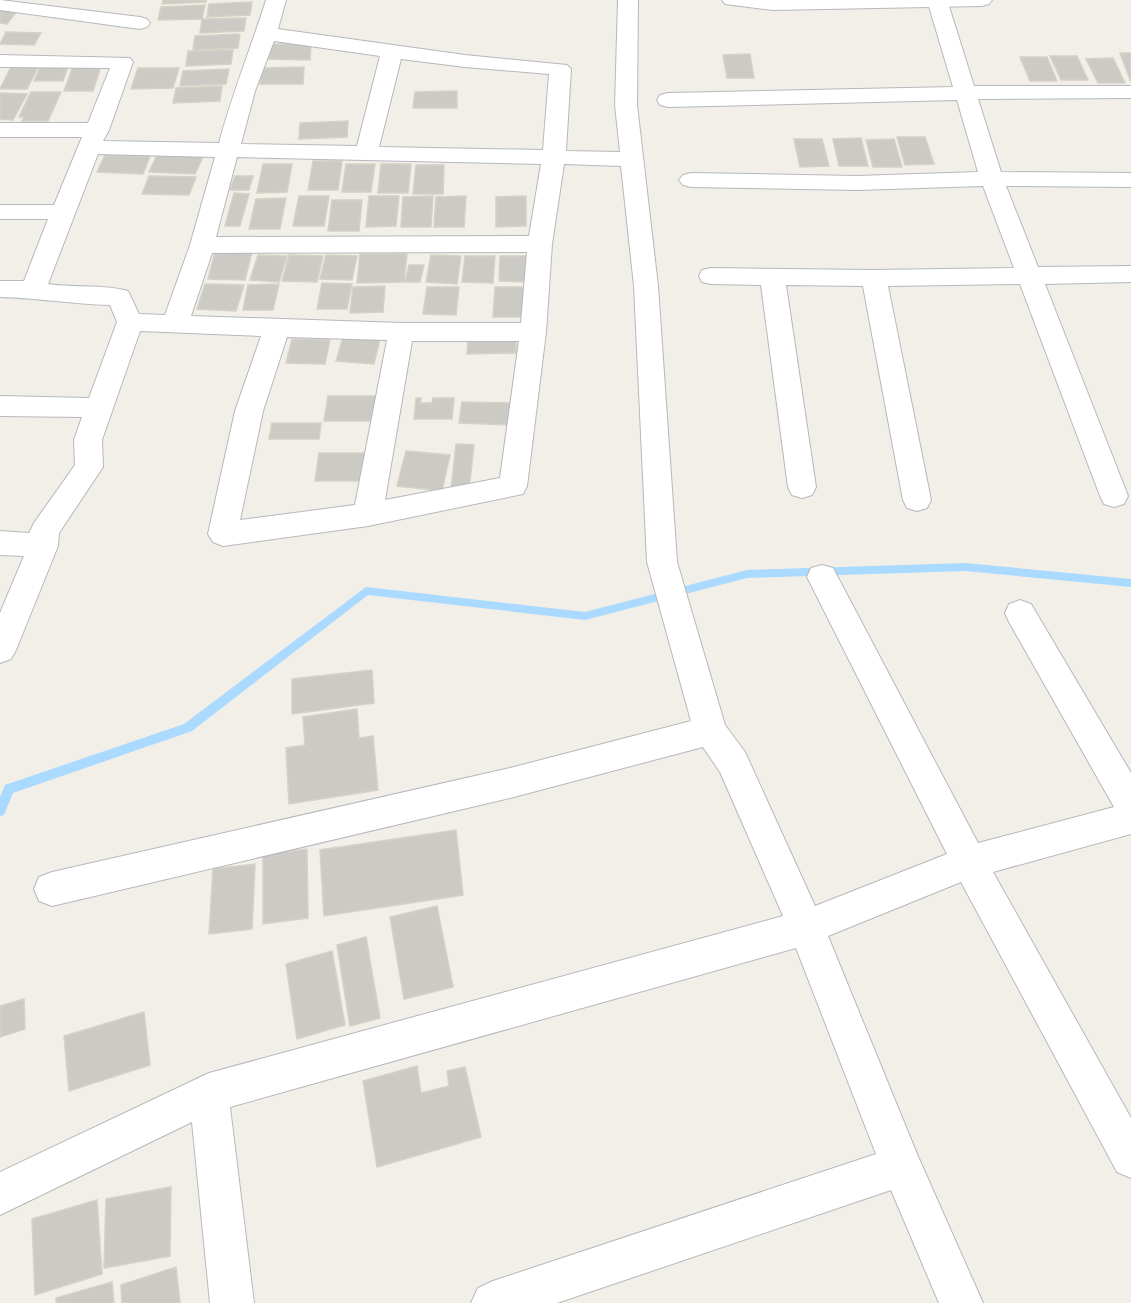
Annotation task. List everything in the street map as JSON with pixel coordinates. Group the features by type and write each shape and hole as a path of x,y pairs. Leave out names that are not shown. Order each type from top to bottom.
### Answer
{"street":[{"path":"175,324 202,245 244,91 266,34 276,0"},
{"path":"628,0 626,105 646,286 662,561 672,604 710,731 733,762 806,927 901,1166 961,1303"},
{"path":"732,0 773,4 982,0"},
{"path":"938,1 992,179 1114,496"},
{"path":"0,4 143,15 95,138 61,212 33,290"},
{"path":"266,34 465,61 560,69 554,156 540,244 533,332 513,486 368,515 223,534 249,411 277,328"},
{"path":"366,153 392,51"},
{"path":"0,61 123,62"},
{"path":"668,100 965,93 1131,92"},
{"path":"0,130 228,151 631,159"},
{"path":"691,180 857,183 992,179 1131,180"},
{"path":"0,212 61,212"},
{"path":"202,245 540,244"},
{"path":"711,276 874,278 1131,274"},
{"path":"772,277 802,487"},
{"path":"874,278 917,500"},
{"path":"0,289 33,290 72,296 119,297 130,322 88,440 89,467 44,531 43,546 0,650"},
{"path":"130,322 401,332 533,332"},
{"path":"368,515 401,332"},
{"path":"0,406 100,408"},
{"path":"0,543 43,546"},
{"path":"822,577 969,862 1131,1158"},
{"path":"1020,613 1131,805"},
{"path":"52,889 510,783 710,731"},
{"path":"0,1194 209,1093 806,927 969,862 1131,818"},
{"path":"209,1093 232,1303"},
{"path":"493,1303 901,1166"}],"building":[{"path":"163,0 206,0 206,2 162,4"},
{"path":"252,2 250,15 207,17 209,4"},
{"path":"205,5 202,19 158,20 161,7"},
{"path":"0,9 17,11 7,24 0,23"},
{"path":"246,18 244,31 200,33 202,19"},
{"path":"6,32 41,33 34,45 0,44"},
{"path":"240,34 238,48 193,50 195,36"},
{"path":"271,44 311,44 310,60 268,59"},
{"path":"233,50 231,64 186,66 188,51"},
{"path":"1120,53 1131,53 1131,82"},
{"path":"750,54 754,78 727,78 723,55"},
{"path":"1050,56 1077,56 1088,80 1061,80"},
{"path":"1020,57 1047,57 1057,81 1030,81"},
{"path":"1113,58 1125,83 1098,83 1086,59"},
{"path":"73,66 101,66 93,91 64,91"},
{"path":"11,67 38,67 27,89 0,89"},
{"path":"40,67 68,67 63,81 34,81"},
{"path":"304,67 303,84 260,84 263,68"},
{"path":"138,68 179,68 173,88 131,89"},
{"path":"229,69 226,84 180,86 183,71"},
{"path":"222,86 220,101 173,103 176,88"},
{"path":"457,91 457,108 413,108 415,92"},
{"path":"31,92 61,92 48,121 22,121 24,117 19,117"},
{"path":"0,93 27,94 13,120 0,119"},
{"path":"348,121 347,137 299,139 300,123"},
{"path":"897,137 925,137 934,164 905,165"},
{"path":"861,138 868,166 839,166 833,139"},
{"path":"794,139 822,139 829,166 800,167"},
{"path":"894,139 902,167 873,167 866,140"},
{"path":"105,155 150,156 143,174 97,172"},
{"path":"157,155 203,157 195,174 149,172"},
{"path":"313,161 342,161 338,190 308,190"},
{"path":"263,164 292,164 287,192 257,193"},
{"path":"346,164 375,164 371,192 342,192"},
{"path":"381,164 411,164 408,193 378,193"},
{"path":"416,165 444,165 443,194 413,194"},
{"path":"149,176 196,177 189,195 142,194"},
{"path":"235,176 253,176 249,190 230,190"},
{"path":"234,193 249,194 240,226 225,226"},
{"path":"299,196 329,196 324,226 293,226"},
{"path":"369,196 399,196 396,226 366,227"},
{"path":"433,196 431,227 401,227 403,197"},
{"path":"466,196 464,227 434,227 436,197"},
{"path":"526,196 526,226 496,227 496,197"},
{"path":"286,198 280,229 249,229 256,199"},
{"path":"332,200 362,200 359,231 328,231"},
{"path":"215,252 252,252 245,280 208,279"},
{"path":"360,254 407,254 404,282 357,283"},
{"path":"258,255 287,256 279,282 250,280"},
{"path":"289,255 323,256 317,282 282,281"},
{"path":"326,255 357,256 352,280 320,279"},
{"path":"431,255 461,256 457,284 426,282"},
{"path":"465,256 495,256 493,283 462,282"},
{"path":"500,256 527,256 526,282 499,281"},
{"path":"409,265 424,265 420,282 405,282"},
{"path":"322,283 352,284 347,309 317,309"},
{"path":"205,284 244,285 236,311 197,309"},
{"path":"279,284 273,310 243,310 248,285"},
{"path":"385,286 383,312 350,313 353,287"},
{"path":"427,287 459,287 456,315 423,314"},
{"path":"495,287 525,287 524,317 493,317"},
{"path":"343,337 380,339 374,364 336,361"},
{"path":"292,339 330,340 325,364 286,363"},
{"path":"468,340 516,340 516,353 467,354"},
{"path":"328,396 378,396 374,421 324,421"},
{"path":"416,398 421,398 420,403 432,403 433,398 454,398 452,419 414,419"},
{"path":"462,402 514,403 512,425 459,423"},
{"path":"272,423 321,423 319,439 269,439"},
{"path":"456,444 474,445 469,490 451,489"},
{"path":"406,451 450,455 442,491 397,486"},
{"path":"319,453 368,453 365,481 315,481"},
{"path":"372,670 374,703 292,714 292,679"},
{"path":"357,709 359,738 373,736 378,790 289,804 286,748 305,745 303,717"},
{"path":"456,830 463,895 324,916 320,850"},
{"path":"307,849 308,918 263,924 263,855"},
{"path":"255,864 252,929 209,934 213,869"},
{"path":"437,906 453,987 404,999 390,917"},
{"path":"366,937 380,1018 350,1026 337,945"},
{"path":"332,951 345,1025 297,1039 286,964"},
{"path":"24,999 25,1029 0,1037 0,1006"},
{"path":"144,1012 150,1065 69,1091 64,1036"},
{"path":"417,1066 421,1093 449,1086 447,1071 465,1067 481,1137 377,1167 363,1081"},
{"path":"171,1187 170,1256 104,1268 106,1199"},
{"path":"97,1200 102,1274 35,1295 32,1219"},
{"path":"176,1267 180,1303 122,1303 121,1285"},
{"path":"112,1282 114,1303 56,1303 56,1298"}],"waterway":[{"path":"0,811 9,789 188,728 366,591 585,616 747,574 965,567 1131,583"}]}
